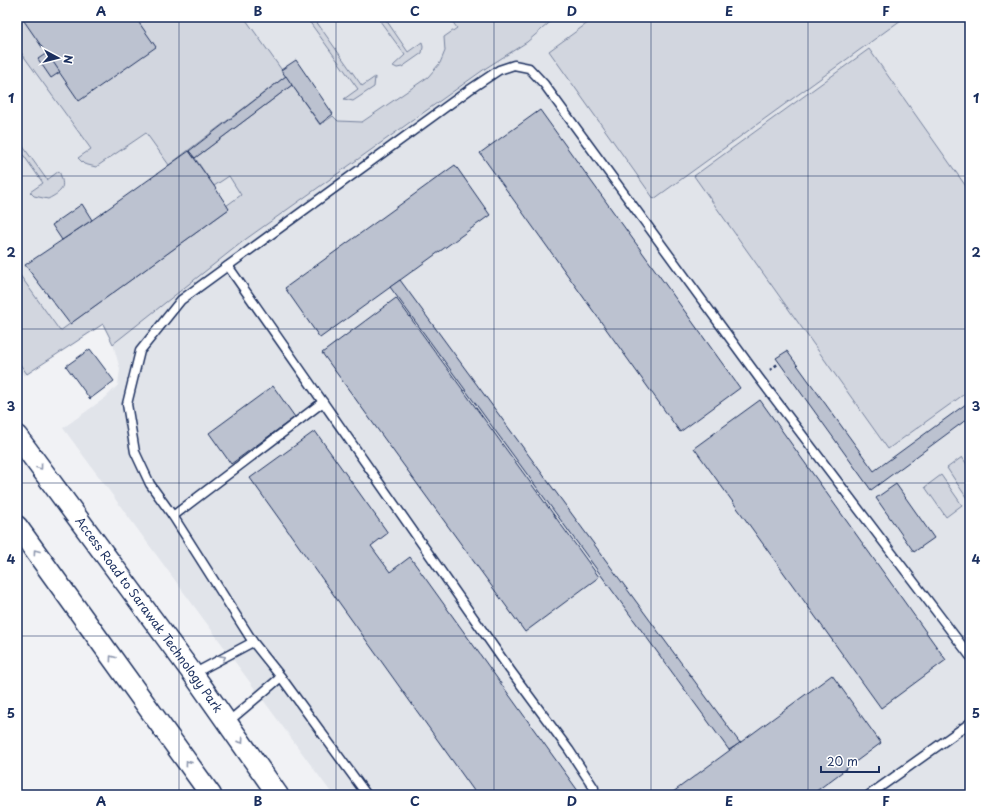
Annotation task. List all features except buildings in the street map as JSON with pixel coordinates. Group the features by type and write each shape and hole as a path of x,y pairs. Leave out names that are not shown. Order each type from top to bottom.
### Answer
{"street":[{"name":"Access Road to Sarawak Technology Park","path":"17,436 228,722 278,795"},
{"path":"17,526 211,795"}],"lane":[{"path":"367,795 281,677 253,642 173,516 150,484 135,452 127,404 140,351 181,300 469,90 499,70 514,65 529,68 544,84 764,384 970,656"},
{"path":"228,266 510,670 569,750 594,788 594,795"},
{"path":"173,516 323,402"},
{"path":"193,674 253,642"},
{"path":"228,722 281,677"},
{"path":"870,795 970,723"}],"shaded area":[{"path":"17,17 449,17 486,67 527,42 556,17 970,17 970,795 333,795 63,428 105,398 118,385 120,369 113,344 103,325 24,376 17,366"},
{"path":"17,17 244,17 286,76 169,165 146,133 96,167 84,164 78,158 91,149 17,47"},
{"path":"306,17 313,17 362,86 375,77 374,87 353,101 344,99 358,89"},
{"path":"377,17 384,17 408,52 422,42 422,53 402,67 397,68 393,66 405,55"},
{"path":"449,17 556,17 527,42 486,68 246,239 113,344 103,324 27,374 17,360 17,271 60,331 229,209 226,206 241,195 229,176 214,186 195,158 292,85 320,125 333,116 338,121 362,122 428,77 440,63 445,51 444,37 457,28"},
{"path":"596,17 899,17 901,20 654,199 549,51"},
{"path":"869,49 970,192 970,390 888,449 694,176"},
{"path":"17,138 47,180 59,171 63,185 57,194 48,199 34,196 30,192 43,183 17,146"},
{"path":"962,457 970,469 970,499 968,500 947,468"},
{"path":"941,475 962,505 946,517 925,487"}]}
